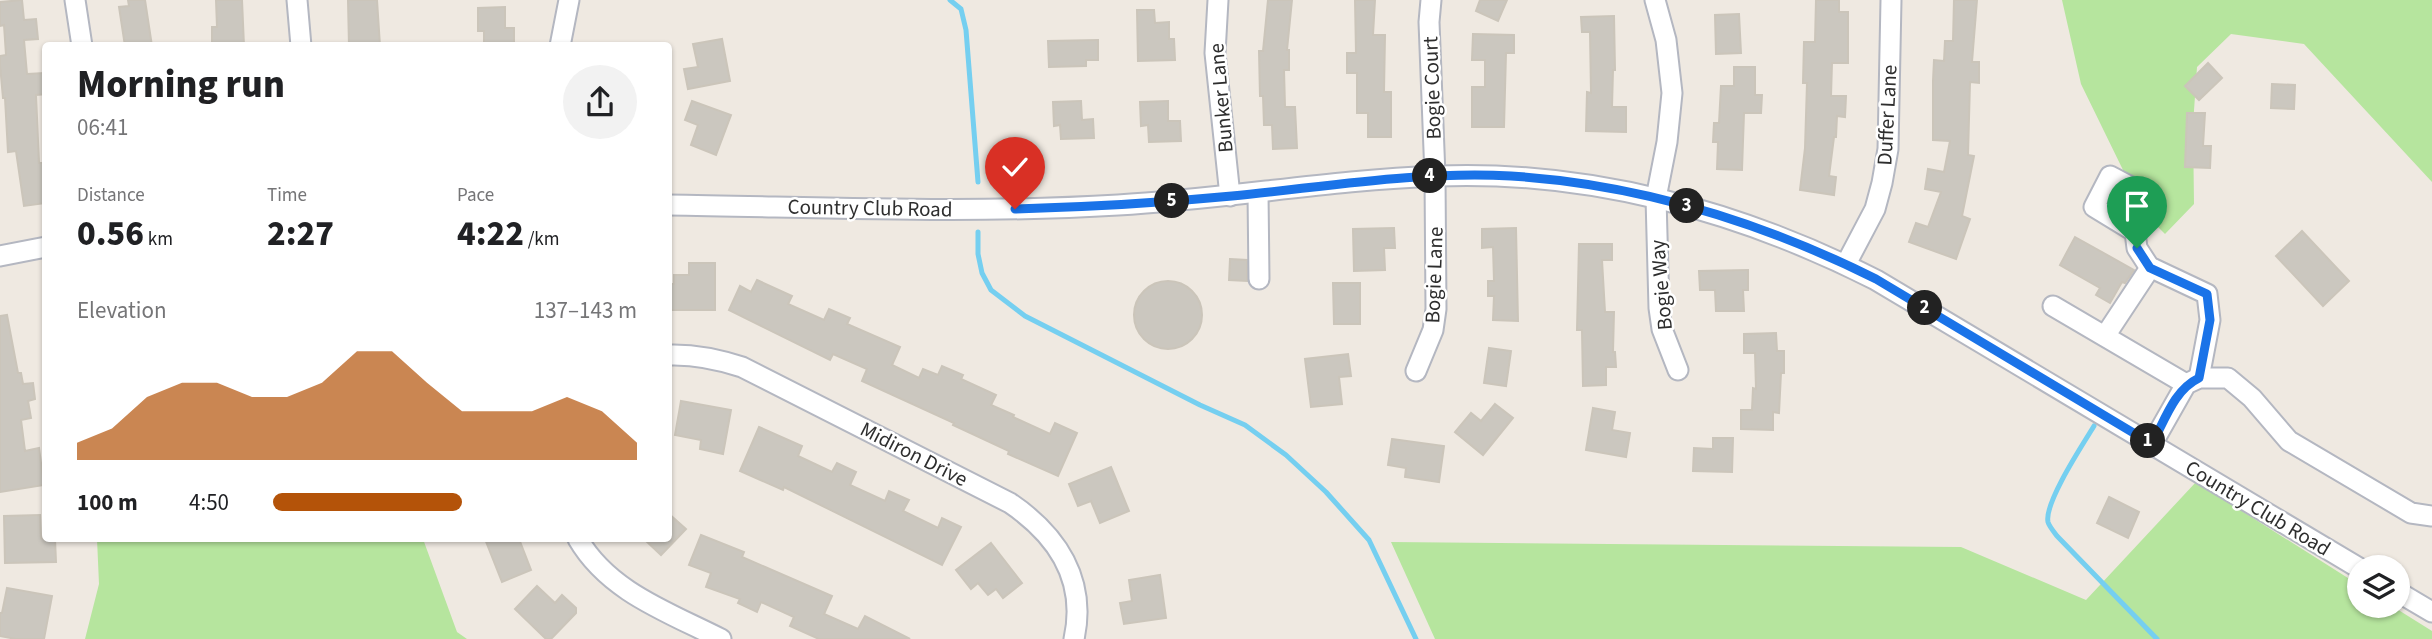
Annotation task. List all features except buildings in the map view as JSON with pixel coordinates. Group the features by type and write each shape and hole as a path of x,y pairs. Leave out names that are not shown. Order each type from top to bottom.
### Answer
{"street":[{"path":"75,0 81,42"},
{"path":"297,0 301,42"},
{"path":"561,42 569,0"},
{"name":"Bunker Lane","path":"1218,0 1215,53 1230,196"},
{"name":"Bogie Court","path":"1431,0 1429,22 1435,176"},
{"path":"1655,0 1666,40 1672,93 1667,142 1656,198"},
{"name":"Duffer Lane","path":"1846,264 1875,209 1888,149 1891,0"},
{"name":"Country Club Road","path":"672,205 985,210 1119,205 1435,176 1510,176 1567,181 1656,198 1754,226 1876,279 2347,561"},
{"name":"Bogie Lane","path":"1416,371 1433,330 1436,309 1435,176"},
{"path":"1258,193 1259,279"},
{"name":"Bogie Way","path":"1656,198 1659,308 1662,329 1678,370"},
{"path":"2134,232 2137,248 2150,268 2207,294 2210,320 2193,381 2152,444"},
{"path":"0,256 42,248"},
{"path":"2105,336 2150,268"},
{"path":"2053,306 2193,381 2228,377 2252,398 2289,440 2411,513 2432,516"},
{"name":"Midiron Drive","path":"672,355 715,358 742,367 1010,503 1030,516 1054,542 1070,574 1077,610 1074,639"},
{"path":"580,542 594,563 615,583 721,639"},
{"path":"2410,599 2432,612"}],"green space":[{"path":"2062,0 2432,0 2432,182 2304,44 2231,34 2197,67 2193,125 2194,204 2165,234 2144,213 2081,84"},
{"path":"2196,482 2347,577 2347,618 2410,617 2432,631 2432,639 1435,639 1391,542 1961,547 2086,600"},
{"path":"97,542 424,542 457,632 467,639 85,639 99,584"}],"waterway":[{"path":"950,0 961,9 966,30 978,182"},
{"path":"978,232 978,254 982,273 991,290 1025,316 1245,425 1286,455 1326,492 1369,540 1416,639"},
{"path":"2094,426 2058,488 2048,513 2048,522 2057,536 2157,639"}],"route":[{"path":"1015,209 1119,205 1454,175 1567,181 1622,190 1754,226 1846,264 1876,279 2152,444 2186,384 2199,378 2210,320 2207,294 2150,268 2137,248"}]}
